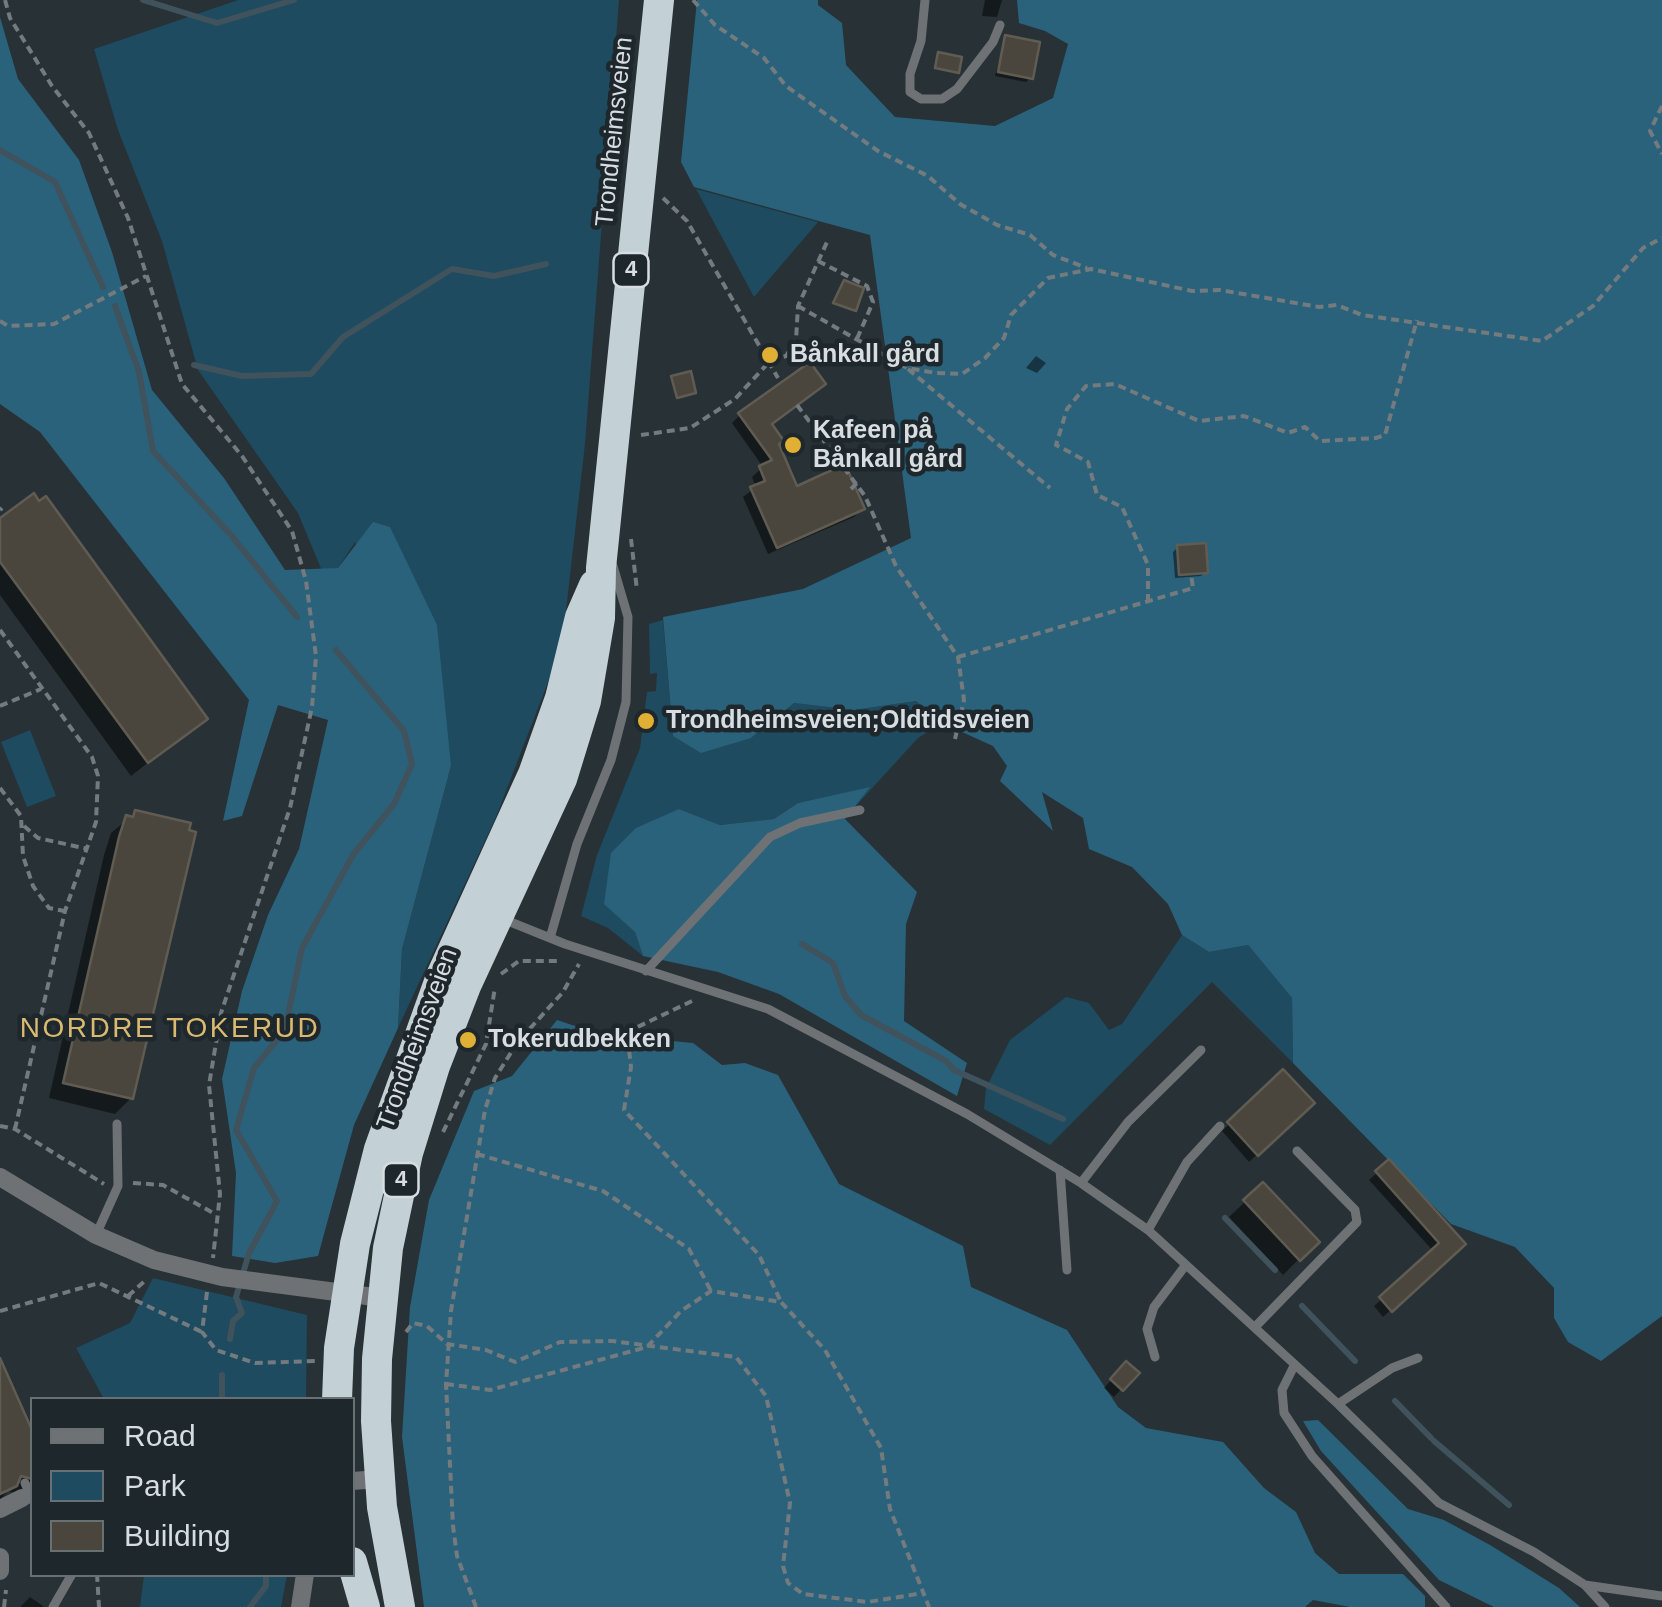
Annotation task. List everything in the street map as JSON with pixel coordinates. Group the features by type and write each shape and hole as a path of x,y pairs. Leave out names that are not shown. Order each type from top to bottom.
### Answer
{"highway":[{"name":"Trondheimsveien","path":"338,1397 347,1293 379,1149 424,1019 574,744 596,654 659,0"},
{"name":"Trondheimsveien","path":"400,1607 366,1480 376,1421 382,1298 397,1198 422,1105 486,911"},
{"path":"355,1572 365,1607"}],"street":[{"path":"0,1177 96,1235 178,1267 382,1298"},
{"path":"0,1509 26,1494"},
{"path":"0,1557 0,1571"},
{"path":"300,1607 305,1577"}],"lane":[{"path":"925,0 921,41 910,74 910,92 921,99 942,99 957,89 993,42 1000,25"},
{"path":"550,938 576,844 620,730 630,676 628,616 603,554"},
{"path":"646,971 770,837 800,822 860,810"},
{"path":"486,911 584,950 768,1009 967,1114 1081,1183 1148,1230 1338,1404 1439,1504 1585,1585 1605,1607"},
{"path":"1081,1183 1128,1122 1201,1050"},
{"path":"96,1235 118,1186 118,1124"},
{"path":"1148,1230 1188,1162 1220,1126"},
{"path":"1255,1327 1357,1222 1355,1210 1297,1151"},
{"path":"1060,1170 1067,1270"},
{"path":"1155,1357 1147,1329 1154,1308 1185,1266"},
{"path":"1338,1404 1392,1368 1418,1358"},
{"path":"1294,1366 1282,1390 1284,1413 1312,1456 1446,1607"},
{"path":"53,1607 70,1577"},
{"path":"1585,1585 1662,1596"}],"path":[{"path":"5,0 10,18 52,86 89,134 128,218 182,384 242,456 292,531 306,581 316,656 312,707 290,808 221,1013 209,1085 220,1194 202,1332 209,1345 238,1360 316,1360"},
{"path":"694,0 715,25 764,58 786,86 878,151 928,176 960,204 997,225 1030,235 1053,255 1092,269 1192,290 1220,290 1319,306 1337,304 1362,314 1542,341 1593,306 1643,248 1662,238"},
{"path":"1662,106 1650,131 1662,154"},
{"path":"639,193 662,197 680,211 778,378"},
{"path":"637,435 690,428 735,399 770,361 786,356 796,340 798,306 827,242"},
{"path":"818,261 867,286 873,302 856,342"},
{"path":"907,368 962,374 1004,338 1012,315 1048,278 1092,269"},
{"path":"0,321 8,326 54,324 146,276"},
{"path":"798,306 907,368 1050,488"},
{"path":"1148,602 1148,565 1122,507 1097,495 1088,462 1056,445 1067,409 1086,386 1114,384 1198,421 1244,416 1288,433 1306,427 1320,441 1376,438 1386,435 1417,320"},
{"path":"796,406 865,496 896,566 958,657 964,700 955,739"},
{"path":"851,489 860,480"},
{"path":"958,657 1193,588 1191,574"},
{"path":"0,630 96,767 98,796 88,849 64,911 15,1130"},
{"path":"0,706 41,689"},
{"path":"0,788 17,807 24,826 24,856 33,886 49,908 64,911"},
{"path":"24,826 38,838 88,849"},
{"path":"476,1607 457,1556 446,1384 448,1344 477,1154 485,1110 502,1065 563,992 584,950"},
{"path":"438,1140 478,1062 502,974 519,962 560,961"},
{"path":"712,992 628,1032 631,1067 624,1110 758,1255 781,1302 825,1350 880,1448 890,1509 929,1607"},
{"path":"470,1060 478,1062"},
{"path":"477,1154 603,1191 689,1249 711,1291"},
{"path":"128,1296 154,1274"},
{"path":"0,1311 92,1283 128,1296 184,1328 202,1332"},
{"path":"446,1384 490,1390 647,1347 680,1311 711,1291 781,1302"},
{"path":"400,1340 412,1323 428,1326 448,1344 486,1350 514,1362 560,1342 612,1341 736,1356 766,1396 790,1503 783,1566 788,1584 802,1594 868,1602 923,1593"},
{"path":"97,1577 99,1607"}],"green space":[{"path":"238,0 619,0 585,444 562,646 496,817 398,1028 402,949 451,766 355,542 338,568 322,571 298,513 198,370 162,241 118,130 94,49"},
{"path":"696,189 818,222 754,297"},
{"path":"663,620 673,736 751,738 794,703 854,710 916,701 942,723 918,738 844,819 868,788 798,803 774,819 720,825 679,809 635,932 643,956 608,928 581,916 597,855 640,748 647,692 656,691 657,673 650,674 649,624"},
{"path":"30,730 56,796 27,807 1,742"},
{"path":"1182,935 1209,952 1248,945 1292,998 1293,1063 1212,982 1050,1145 984,1109 986,1088 1010,1040 1066,997 1089,1003 1109,1030 1122,1024"},
{"path":"153,1278 307,1315 306,1397 103,1397 76,1348 130,1323"},
{"path":"144,1577 287,1577 281,1607 140,1607"}],"shaded area":[{"path":"697,0 818,0 818,5 842,23 846,65 895,117 995,126 1053,98 1068,44 1019,23 1017,0 1662,0 1662,1316 1601,1361 1568,1342 1554,1318 1554,1288 1515,1247 1451,1224 1293,1063 1292,998 1248,945 1209,952 1182,935 1168,904 1132,867 1089,849 1083,818 1042,792 1053,831 1000,781 1007,766 993,746 942,723 916,701 854,710 794,703 751,738 701,753 673,736 663,617 803,589 911,538 870,235 694,187 681,162"},
{"path":"0,17 18,79 79,160 112,252 152,390 224,478 285,570 338,568 373,522 390,527 437,625 451,766 402,949 398,1028 354,1125 318,1256 275,1263 232,1256 236,1173 222,1079 242,991 268,915 299,849 328,720 278,705 242,816 223,821 249,700 40,432 0,404"},
{"path":"870,787 845,819 917,892 906,924 904,1021 967,1063 957,1096 779,994 718,972 643,956 635,932 604,904 611,853 636,828 679,809 720,825 774,819 798,803"},
{"path":"557,1020 599,1034 693,1043 722,1065 745,1063 778,1075 839,1184 963,1246 971,1287 1067,1330 1118,1407 1146,1428 1223,1442 1264,1488 1296,1512 1315,1553 1339,1574 1403,1574 1425,1596 1425,1607 1350,1607 1313,1600 1305,1607 424,1607 402,1437 410,1307 429,1200 474,1091 512,1076"},
{"path":"1318,1420 1408,1509 1444,1520 1490,1545 1559,1588 1580,1607 1494,1607 1439,1580 1321,1451 1303,1421"}],"building":[{"path":"1005,35 1040,42 1033,79 998,72"},
{"path":"938,52 962,57 959,73 935,68"},
{"path":"844,280 864,288 856,311 833,303"},
{"path":"810,362 826,384 772,424 784,441 779,444 797,486 845,464 865,509 777,548 750,487 765,481 759,466 772,460 738,413"},
{"path":"691,371 696,393 677,398 671,376"},
{"path":"34,493 39,501 46,496 208,719 148,763 0,562 0,518"},
{"path":"1206,543 1208,573 1179,575 1177,545"},
{"path":"135,810 191,823 189,830 196,832 133,1099 63,1083 119,837 126,815 133,817"},
{"path":"1283,1069 1315,1103 1258,1156 1227,1122"},
{"path":"1389,1159 1466,1244 1392,1312 1379,1297 1439,1243 1375,1171"},
{"path":"1263,1182 1320,1242 1300,1261 1243,1200"},
{"path":"0,1358 30,1426 30,1478 21,1476 17,1486 0,1494"},
{"path":"1126,1361 1140,1373 1123,1391 1110,1379"}],"waterway":[{"path":"143,0 217,23 294,0"},
{"name":"Tokerudbekken","path":"0,150 55,182 103,287"},
{"path":"194,365 242,376 311,374 343,337 452,269 494,276 546,264"},
{"name":"Tokerudbekken","path":"115,306 139,372 153,451 231,535 297,617"},
{"name":"Tokerudbekken","path":"230,1339 233,1321 242,1313 236,1297 249,1253 277,1201 236,1130 254,1068 285,1030 302,948 353,855 394,804 412,764 404,731 336,650"},
{"path":"802,944 833,963 845,996 861,1015 946,1061 954,1070 1063,1119"},
{"path":"1225,1218 1275,1270"},
{"path":"1302,1306 1355,1361"},
{"name":"Tokerudbekken","path":"222,1375 222,1397"},
{"path":"1395,1401 1431,1438"},
{"path":"1434,1441 1509,1505"},
{"name":"Tokerudbekken","path":"250,1607 266,1586 266,1577"}],"place":[{"name":"Bånkall gård","path":"770,355"},
{"name":"Kafeen på Bånkall gård","path":"793,445"},
{"name":"Trondheimsveien;Oldtidsveien","path":"646,721"},
{"name":"Tokerudbekken","path":"468,1040"}],"district":[{"name":"NORDRE TOKERUD","path":"170,1029"}]}
